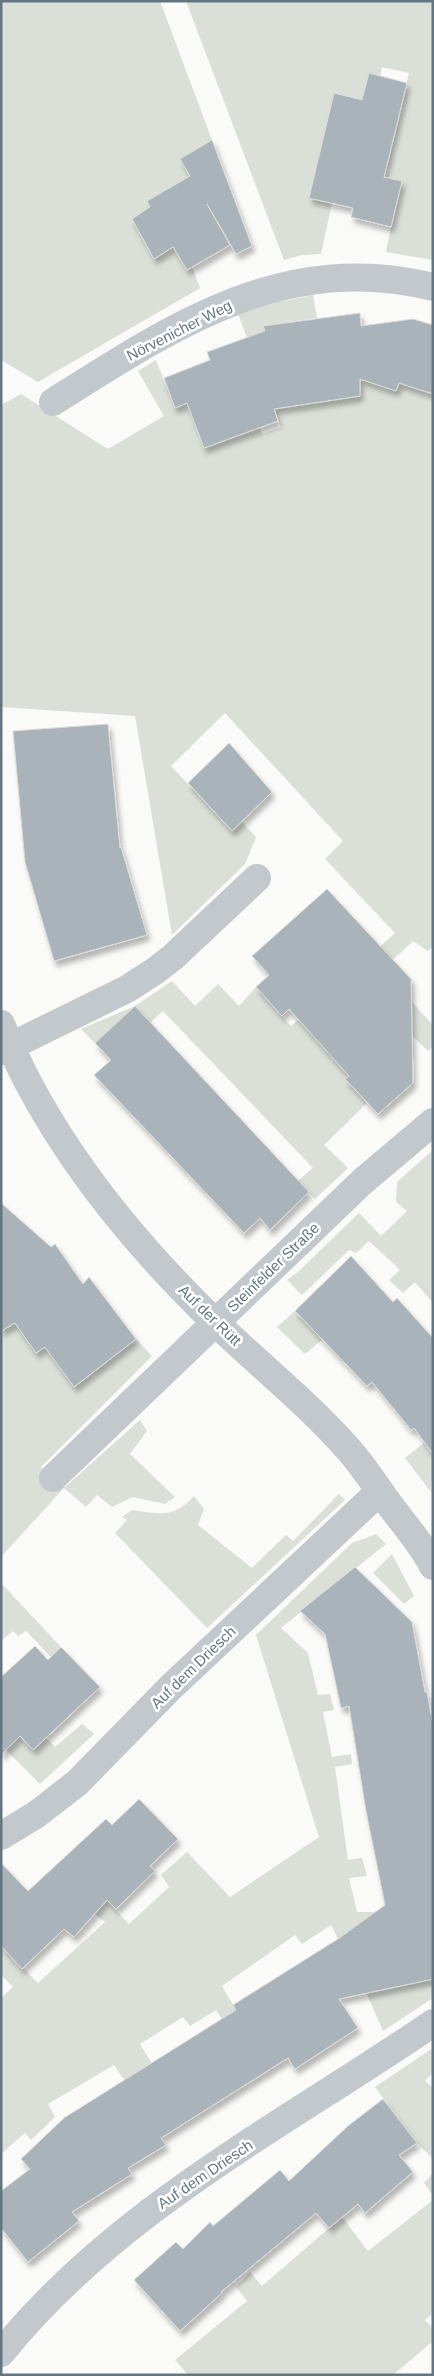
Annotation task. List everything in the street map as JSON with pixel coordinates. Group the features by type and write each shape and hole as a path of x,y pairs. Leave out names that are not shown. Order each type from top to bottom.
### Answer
{"street":[{"name":"Nörvenicher Weg","path":"53,402 162,335 219,306 266,290 313,280 360,277 398,280 433,287"},
{"name":"Auf der Rütt","path":"257,878 173,957 155,971 127,988 4,1040 59,1134 100,1194 172,1278 348,1448 433,1566"},
{"name":"Steinfelder Straße","path":"52,1478 362,1181 433,1122"},
{"name":"Auf dem Driesch","path":"1,1836 37,1814 77,1783 170,1688 380,1491"},
{"name":"Auf dem Driesch","path":"1,2353 48,2300 107,2246 165,2200 433,2023"}],"shaded area":[{"path":"1,1 160,1 212,140 181,159 190,176 147,201 150,207 132,219 153,258 173,247 186,269 192,267 200,288 38,382 1,360"},
{"path":"186,1 433,1 433,260 386,252 391,227 384,177 409,73 382,67 380,75 369,73 362,100 334,93 309,198 332,203 321,254 302,255 284,260"},
{"path":"313,295 317,318 264,326 293,406 360,396 360,381 402,374 427,382 424,391 433,394 433,946 428,951 413,941 386,966 396,985 433,1025 433,1046 428,1051 396,1020 323,1047 349,1076 345,1079 367,1103 324,1145 348,1168 315,1199 298,1181 313,1168 163,1011 150,1023 135,1006 172,981 195,1006 218,984 239,1006 256,987 291,1026 395,933 325,859 343,841 225,713 171,766 231,830 241,821 256,837 245,864 172,935 135,716 1,707 1,405 21,394 108,449 164,416 138,371 156,360 175,408 187,403 204,448 234,437 258,423 262,434 281,427 238,314 273,303"},
{"path":"135,1006 95,1043 81,1029"},
{"path":"433,1150 433,1303 415,1282 403,1293 389,1280 400,1270 369,1241 356,1253 349,1250 302,1295 287,1280 299,1271 359,1213 381,1236 407,1211 396,1202 397,1182"},
{"path":"295,1311 322,1340 305,1354 277,1327"},
{"path":"1,1323 6,1328 15,1323 36,1353 45,1347 75,1387 136,1339 152,1356 41,1467 65,1487 140,1420 147,1431 130,1454 175,1497 165,1504 133,1497 112,1507 97,1495 86,1507 64,1488 1,1557"},
{"path":"424,1443 433,1454 431,1492 405,1458"},
{"path":"339,1494 345,1500 207,1628 115,1533 127,1520 122,1517 132,1510 158,1513 173,1512 194,1496 204,1509 198,1525 252,1568 286,1535 293,1541"},
{"path":"376,1534 386,1544 281,1628 308,1653 318,1695 330,1694 334,1710 323,1712 332,1757 351,1754 352,1764 335,1767 348,1860 362,1858 367,1876 349,1878 357,1912 377,1912 433,1979 433,1998 383,2031 361,1981 345,1934 338,1939 331,1925 302,1944 295,1935 222,1986 247,2029 234,2038 216,2010 190,2026 183,2017 140,2044 179,2108 125,2081 114,2065 48,2104 55,2117 31,2140 25,2133 1,2154 1,1998 13,1987 1,1975 1,1946 38,1983 105,1922 95,1914 58,1873 71,1862 129,1924 169,1887 161,1875 187,1852 230,1897 319,1837 256,1635 352,1543"},
{"path":"392,1554 414,1596 404,1604 373,1573"},
{"path":"1,1583 61,1647 51,1657 26,1631 18,1636 13,1631 1,1641"},
{"path":"1,1717 33,1750 46,1738 55,1747 82,1724 94,1734 40,1784 1,1745"},
{"path":"433,2048 433,2073 425,2081 433,2088 433,2159 417,2143 375,2087"},
{"path":"433,2173 433,2196 424,2183"},
{"path":"433,2200 433,2313 425,2320 433,2328 433,2341 393,2375 188,2375 175,2360 247,2301 236,2287 250,2272 262,2286 342,2217 368,2251"}],"building":[{"path":"369,73 407,83 384,177 402,181 391,227 351,217 353,208 309,198 334,93 362,100"},
{"path":"212,140 252,246 236,254 207,204 230,245 187,270 173,247 154,259 132,219 150,207 147,201 190,176 180,159"},
{"path":"360,313 361,326 413,319 433,325 433,394 399,383 396,391 360,379 360,396 274,409 278,421 204,448 187,403 175,408 164,378 210,360 207,352 265,331 263,326"},
{"path":"108,724 120,848 147,935 54,961 25,862 13,731"},
{"path":"229,743 272,792 232,831 188,783"},
{"path":"327,889 411,979 413,1083 378,1114 345,1079 349,1076 289,1009 282,1016 256,987 269,975 252,956"},
{"path":"135,1006 309,1192 270,1230 260,1218 244,1233 94,1075 111,1060 95,1043"},
{"path":"1,1203 51,1247 55,1244 83,1284 89,1277 136,1339 74,1387 45,1347 36,1353 15,1323 1,1331"},
{"path":"351,1256 393,1302 397,1298 433,1338 433,1454 414,1428 411,1430 372,1382 367,1386 295,1311"},
{"path":"355,1567 412,1622 425,1692 427,1692 433,1725 433,1979 339,1999 358,2028 295,2069 288,2058 161,2138 166,2145 128,2168 132,2174 72,2212 79,2221 28,2262 1,2228 1,2191 30,2169 21,2159 64,2118 236,2010 233,2005 338,1939 385,1905 366,1811 349,1706 341,1708 325,1634 300,1611"},
{"path":"35,1646 48,1660 61,1647 100,1687 33,1750 20,1736 1,1755 1,1677"},
{"path":"139,1799 178,1839 150,1866 155,1871 116,1909 107,1900 74,1937 64,1929 22,1969 1,1946 1,1863 28,1891 106,1819 112,1825"},
{"path":"383,2099 417,2143 399,2155 413,2172 365,2213 358,2204 329,2228 316,2213 221,2292 180,2331 134,2280 176,2242 183,2249 210,2222 213,2226 280,2170 289,2181 348,2126"}]}
